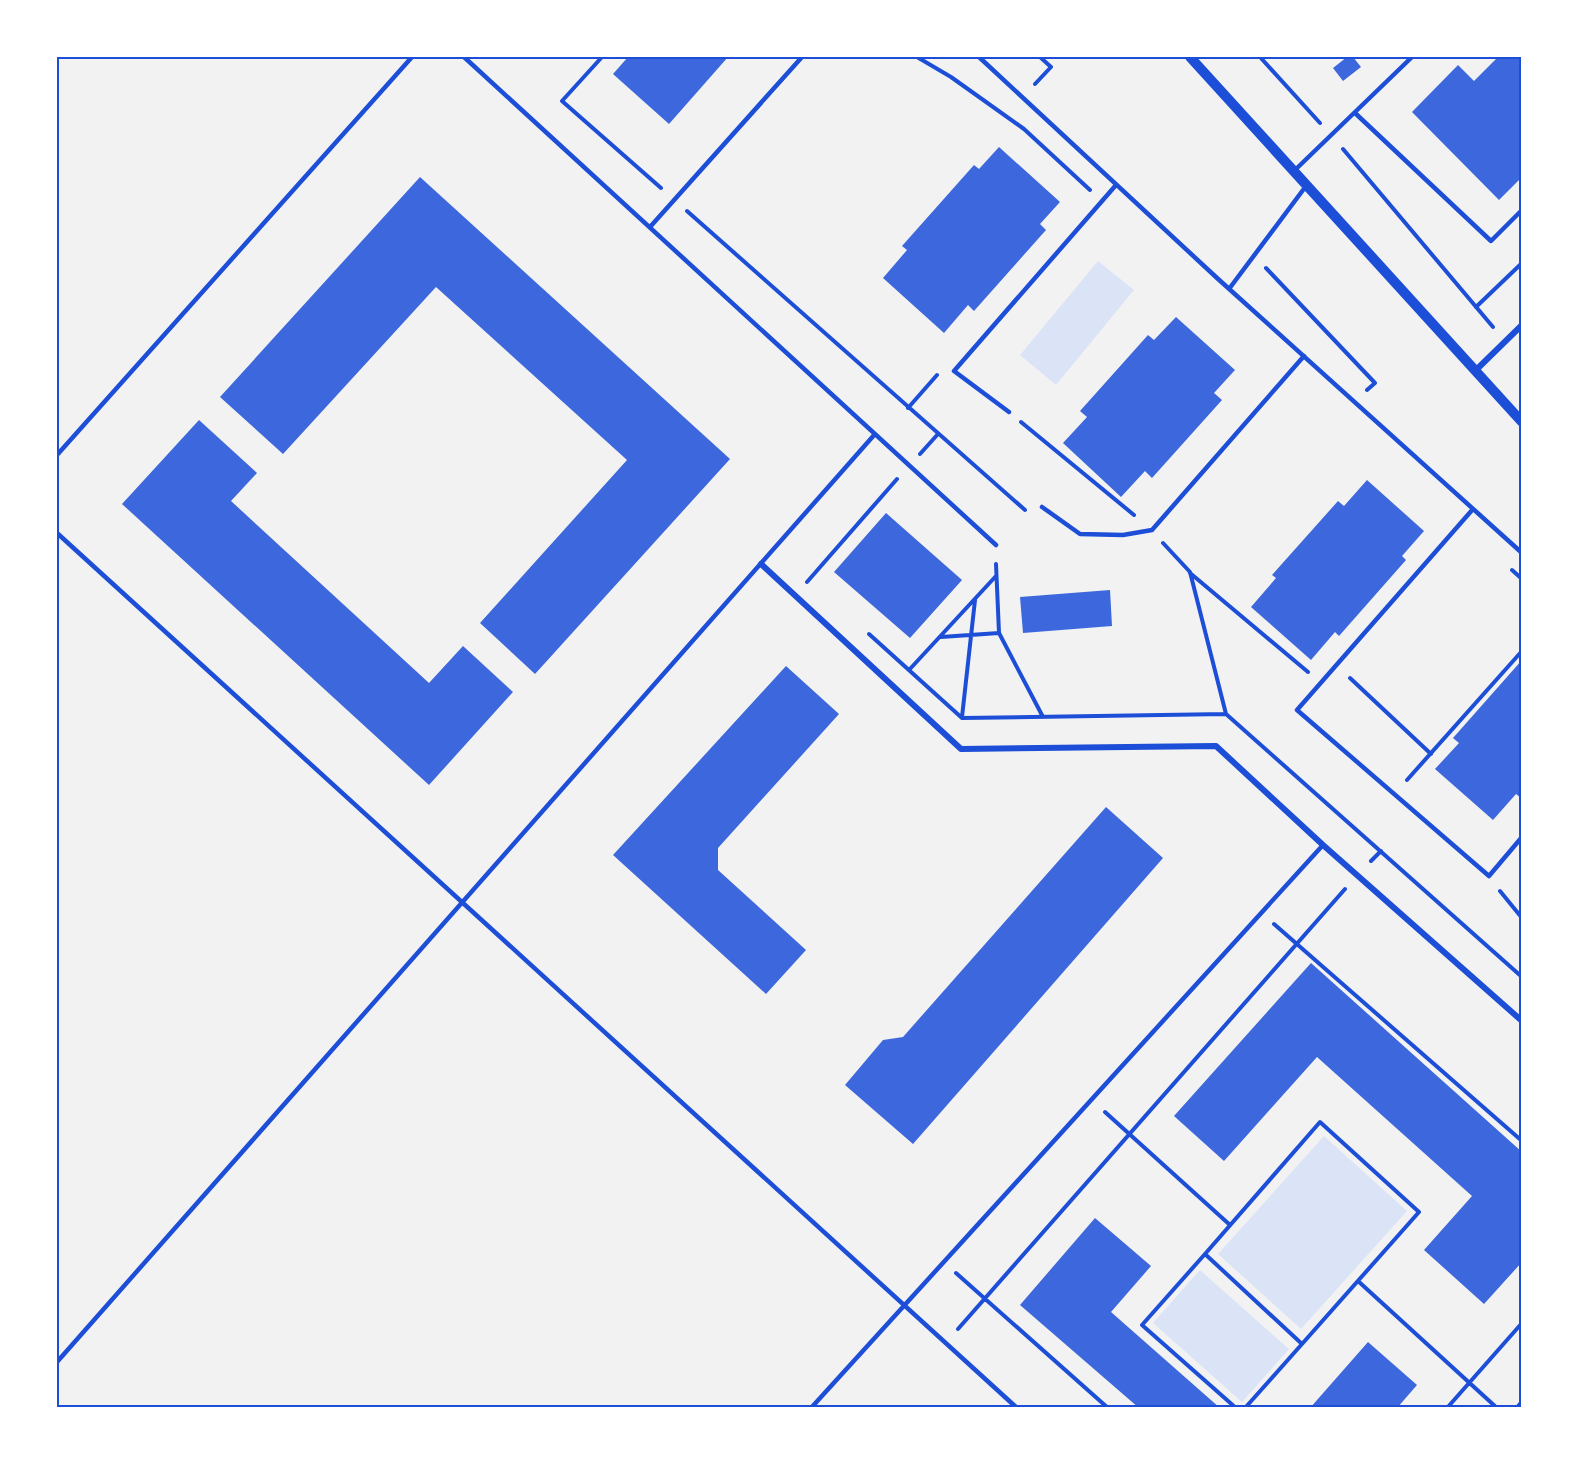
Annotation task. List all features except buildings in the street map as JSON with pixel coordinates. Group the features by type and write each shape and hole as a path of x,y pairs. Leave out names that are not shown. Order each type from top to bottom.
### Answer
{"street":[{"path":"1190,57 1522,422"},
{"path":"1475,371 1522,325"},
{"path":"761,564 961,749 1216,746 1323,845 1522,1020"}],"lane":[{"path":"57,454 412,57"},
{"path":"464,57 996,545"},
{"path":"650,227 802,57"},
{"path":"979,57 1229,289 1522,554"},
{"path":"1293,172 1412,57"},
{"path":"1355,113 1491,241 1522,210"},
{"path":"1009,412 954,371 1116,185"},
{"path":"1229,289 1306,186"},
{"path":"1042,507 1080,534 1123,535 1152,530 1304,356"},
{"path":"57,1362 875,434"},
{"path":"1473,509 1297,710 1489,876 1522,837"},
{"path":"57,533 1017,1408"},
{"path":"811,1408 1323,845"},
{"path":"1517,1408 1522,1402"}],"path":[{"path":"602,57 562,100 1033,517 1042,507"},
{"path":"1260,57 1331,136 1505,341"},
{"path":"1273,261 1266,269 1375,383 1354,400"},
{"path":"1476,307 1522,263"},
{"path":"796,596 938,434"},
{"path":"996,545 999,633 1043,717"},
{"path":"1190,572 1321,683"},
{"path":"909,670 997,576"},
{"path":"962,718 975,599"},
{"path":"941,637 999,633"},
{"path":"1394,794 1522,651"},
{"path":"1336,665 1431,754"},
{"path":"945,1343 1297,943 1381,851"},
{"path":"1489,876 1522,918"},
{"path":"1262,913 1522,1141"},
{"path":"1092,1100 1230,1225"},
{"path":"1236,1408 1142,1324 1320,1122 1419,1212 1245,1408"},
{"path":"1204,1254 1302,1344"},
{"path":"944,1263 1108,1408"},
{"path":"1358,1281 1497,1408"},
{"path":"1447,1408 1522,1323"}],"shaded area":[{"path":"1098,261 1134,290 1056,385 1020,355"},
{"path":"1324,1136 1407,1211 1301,1329 1218,1254"},
{"path":"1200,1270 1289,1349 1242,1402 1153,1323"}]}
